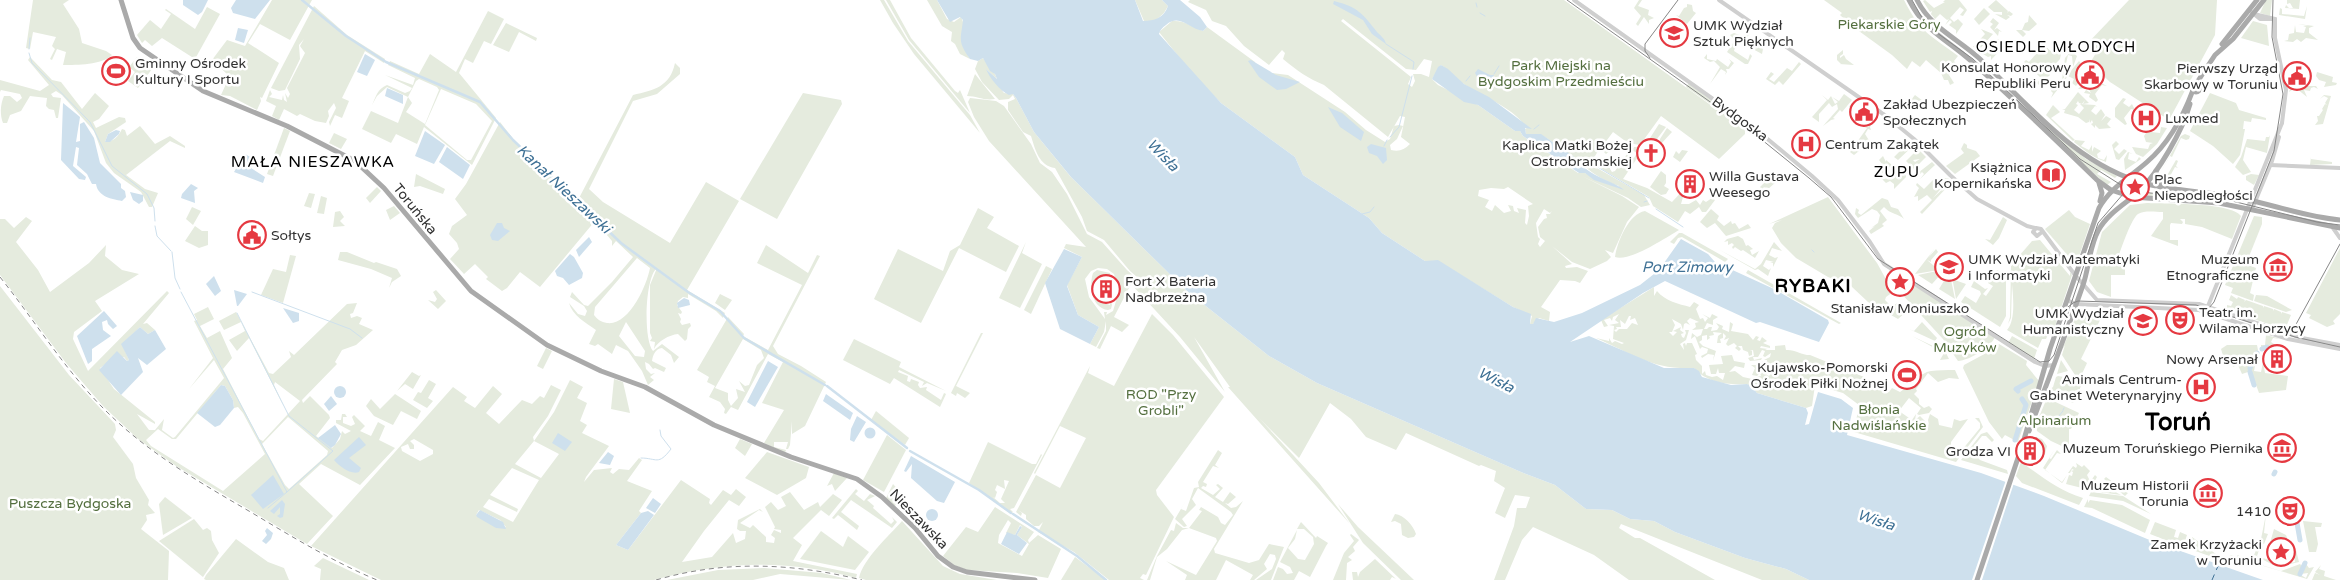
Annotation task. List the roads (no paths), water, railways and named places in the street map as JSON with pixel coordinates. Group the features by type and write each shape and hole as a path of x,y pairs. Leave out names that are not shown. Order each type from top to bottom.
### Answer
{"main road":[{"name":"Toruńska","path":"120,0 135,42 170,70 206,92 277,122 357,162 385,190 464,284 502,315 555,350 600,371 645,387 708,422"},
{"path":"1909,0 1919,18 1930,31 1970,61 2097,180 2111,190 2132,198 2210,202 2340,228"},
{"path":"1917,0 1934,24 1977,57 2072,146 2099,164 2126,178 2145,184 2211,192 2340,220"},
{"path":"2099,208 2111,190 2151,159 2170,134 2194,91 2199,90 2197,85 2202,76 2220,49 2233,39 2257,0"},
{"path":"2251,12 2264,0"},
{"path":"2022,446 2076,304 2098,231 2108,218 2140,191 2157,168 2182,125 2194,91"},
{"path":"2157,168 2157,180 2164,187"},
{"path":"1977,580 2022,446 2045,366 2099,208 2102,193 2097,180"},
{"path":"2136,181 2140,191"},
{"path":"2117,185 2120,194"},
{"name":"Nieszawska","path":"708,422 791,457 845,473 861,482 882,497 915,528 938,556 949,565 967,572 1035,580"}],"street":[{"name":"Bydgoska","path":"1574,0 1758,131 1812,176 1838,200 1870,242 1881,262 2006,344 2045,366"},
{"path":"1720,0 1886,116 1915,140 1950,176 1977,199 2031,228 2040,228 2094,298 2099,300 2192,303 2208,306 2302,338 2340,345"},
{"path":"2207,312 2270,162 2282,123 2286,90 2275,38 2276,20 2262,19 2251,12"},
{"path":"2270,162 2280,166 2340,168"},
{"path":"2035,228 2033,232 2036,236 2042,232"},
{"path":"2333,228 2340,235"},
{"path":"2067,300 2076,304 2153,306 2207,312 2288,339 2340,349"},
{"path":"2045,366 2054,365"}],"water":[{"path":"183,0 208,0 202,12 198,15 183,5"},
{"path":"236,0 270,0 255,19 233,13 231,8"},
{"path":"937,0 1135,0 1143,21 1155,19 1164,13 1168,6 1162,0 1180,0 1200,17 1207,27 1203,31 1176,21 1165,26 1159,34 1221,103 1295,157 1303,175 1369,218 1382,233 1425,261 1438,260 1513,307 1531,314 1530,324 1533,324 1536,318 1554,322 1582,313 1640,285 1659,270 1681,239 1708,254 1715,262 1774,289 1828,320 1829,323 1819,342 1760,322 1756,323 1665,281 1643,293 1570,342 1589,336 1664,368 1694,368 1699,371 1702,377 1731,385 1747,384 1757,393 1806,408 1808,413 1805,425 1809,424 1818,392 1841,399 1853,408 1847,435 1981,473 2044,496 2152,541 2263,580 1809,580 1786,569 1745,558 1675,532 1654,521 1630,519 1612,510 1586,509 1555,485 1317,383 1269,356 1188,292 1071,177 1034,132 1013,94 1009,95 1006,93 992,80 986,69 997,79 983,58 978,61 970,59 962,44 963,20 960,17 950,22"},
{"path":"1334,1 1354,8 1359,12 1383,38 1386,44 1372,34 1363,20 1333,4"},
{"path":"238,28 248,30 244,43 235,40"},
{"path":"365,54 375,60 367,76 357,72"},
{"path":"1251,60 1276,75 1300,82 1286,89 1277,90 1259,77 1248,61"},
{"path":"1441,65 1464,84 1489,97 1532,129 1525,128 1526,134 1541,134 1580,161 1588,170 1624,190 1594,180 1585,173 1579,173 1523,136 1520,131 1515,131 1478,105 1464,102 1432,79"},
{"path":"1478,69 1494,75 1490,84 1485,85 1479,80 1475,73"},
{"path":"387,88 403,95 403,104 385,96"},
{"path":"63,103 80,117 76,142 80,141 80,124 84,122 94,138 100,163 121,184 121,188 125,191 126,197 122,201 102,195 96,184 92,184 87,174 77,165 79,148 76,147 73,166 86,177 85,180 79,179 61,160"},
{"path":"1328,107 1342,113 1364,132 1361,141 1340,127"},
{"path":"116,130 120,131 119,134 110,142 105,142 108,134"},
{"path":"425,131 445,145 434,164 415,156"},
{"path":"1371,144 1386,148 1387,160 1383,164 1377,156 1369,153 1367,147"},
{"path":"447,147 470,165 463,179 439,162"},
{"path":"245,154 254,159 251,168 265,177 263,183 234,172"},
{"path":"191,184 198,188 194,191 195,203 181,198 182,194"},
{"path":"130,192 143,195 143,201 139,204 133,200"},
{"path":"497,223 502,223 504,228 510,231 498,241 492,240 490,235"},
{"path":"589,237 592,242 579,257 576,250"},
{"path":"1064,249 1082,257 1067,286 1078,315 1099,327 1090,344 1060,329 1045,283"},
{"path":"570,254 574,257 583,273 582,278 569,285 563,278 557,276 555,271"},
{"path":"214,276 221,291 215,296 206,284"},
{"path":"234,290 247,294 238,306 237,306"},
{"path":"684,298 689,300 690,305 678,308 677,303"},
{"path":"283,308 299,313 299,321 293,323"},
{"path":"104,311 117,326 113,329 107,320 102,322 103,330 111,336 92,349 92,361 88,364 77,336"},
{"path":"140,327 148,334 155,330 166,349 147,365 138,358 143,372 121,395 99,370 117,351 127,361 129,360 121,344"},
{"path":"768,361 778,367 755,407 747,402"},
{"path":"221,385 225,386 233,400 234,408 220,425 215,427 197,413"},
{"path":"338,386 342,386 346,392 342,398 338,398 334,394 334,390"},
{"path":"826,394 853,413 850,420 823,401"},
{"path":"331,396 337,404 329,411 324,404"},
{"path":"857,416 866,422 854,442 850,440 851,429"},
{"path":"335,425 341,434 335,445 331,448 318,438"},
{"path":"870,427 876,433 870,439 864,433"},
{"path":"558,433 572,442 565,451 552,443"},
{"path":"359,437 366,445 349,458 361,468 356,473 342,468 334,460"},
{"path":"608,452 614,456 610,465 599,463"},
{"path":"911,456 955,482 944,503 937,501 911,478 912,464 906,472 904,471"},
{"path":"273,475 284,494 263,509 251,495"},
{"path":"653,498 661,504 655,513 646,508"},
{"path":"282,500 285,504 283,517 280,518 277,516 280,514 280,507 274,514 270,511"},
{"path":"930,509 934,509 938,515 934,521 930,521 926,517 926,513"},
{"path":"480,510 503,522 506,529 496,528 477,517 476,515"},
{"path":"648,511 654,515 628,550 616,545 641,513"},
{"path":"1020,526 1022,527 1017,535 1027,543 1019,554 1001,544 1007,532 1015,535"},
{"path":"267,528 273,533 271,539 266,544 262,541 267,535 265,531"}],"waterway":[{"name":"Kanał Nieszawski","path":"302,0 346,36 386,62 480,102 513,140 621,243 688,292 720,311 744,338 825,385"},
{"path":"1476,3 1477,7"},
{"path":"1480,13 1485,16"},
{"path":"29,49 30,38"},
{"path":"1386,44 1414,62 1413,69"},
{"path":"29,53 32,63 90,122 112,166 147,194 154,208 155,221"},
{"path":"1494,74 1499,66"},
{"path":"1390,137 1399,127 1412,76"},
{"path":"1466,81 1470,76"},
{"path":"1534,129 1539,125"},
{"path":"1384,146 1387,140"},
{"path":"1591,163 1649,198"},
{"path":"1362,214 1370,212 1374,207"},
{"path":"1656,209 1683,227"},
{"path":"155,226 157,236 171,251"},
{"path":"172,252 175,278 180,289"},
{"path":"181,292 287,492 268,508"},
{"path":"252,292 350,329 362,338"},
{"path":"237,313 289,416 333,451 287,492"},
{"path":"2262,349 2267,347"},
{"path":"2250,368 2257,353"},
{"path":"2250,372 2254,385"},
{"path":"2018,391 2016,389 2031,381"},
{"name":"Kanał Nieszawski","path":"827,386 907,448"},
{"path":"2015,440 2026,405 2022,399"},
{"path":"2054,422 2063,411"},
{"path":"641,458 657,460 663,458 671,449 661,436 660,430"},
{"name":"Kanał Nieszawski","path":"910,451 979,490 1011,513"},
{"name":"Kanał Nieszawski","path":"1013,514 1077,556 1106,580"},
{"path":"2297,523 2300,540"},
{"path":"2300,574 2305,563"}],"tram line":[{"path":"1567,0 1751,131 1809,178 1831,197 1878,259 2040,362 2049,361 2054,355 2098,223 2124,193 2134,190"},
{"path":"1650,58 1645,51 1645,44 1678,0"},
{"path":"1912,0 1921,16 1933,30 1973,59 2080,159 2121,185 2150,193 2220,198 2317,222 2340,225"},
{"path":"2203,308 2209,308 2214,302 2274,151 2283,94 2272,37 2273,0"},
{"path":"2281,333 2289,332 2294,328 2340,244"},
{"path":"2068,307 2078,301 2196,305 2295,337 2340,347"}],"railway":[{"path":"0,277 90,395 139,440 195,479 284,532 330,558 377,580"},
{"path":"656,580 707,569 759,566 810,570 862,580"}],"place":[{"name":"UMK Wydział Sztuk Pięknych","path":"1674,33"},
{"name":"Gminny Ośrodek Kultury I Sportu","path":"116,71"},
{"name":"Konsulat Honorowy Republiki Peru","path":"2090,75"},
{"name":"Pierwszy Urząd Skarbowy w Toruniu","path":"2297,76"},
{"name":"Zakład Ubezpieczeń Społecznych","path":"1864,112"},
{"name":"Luxmed","path":"2146,118"},
{"name":"Centrum Zakątek","path":"1806,144"},
{"name":"Kaplica Matki Bożej Ostrobramskiej","path":"1651,153"},
{"name":"Książnica Kopernikańska","path":"2051,175"},
{"name":"Willa Gustava Weesego","path":"1690,184"},
{"name":"Plac Niepodległości","path":"2135,187"},
{"name":"Sołtys","path":"252,235"},
{"name":"UMK Wydział Matematyki i Informatyki","path":"1949,267"},
{"name":"Muzeum Etnograficzne","path":"2278,267"},
{"name":"Stanisław Moniuszko","path":"1900,282"},
{"name":"Fort X Bateria Nadbrzeżna","path":"1106,289"},
{"name":"Teatr im. Wilama Horzycy","path":"2180,320"},
{"name":"UMK Wydział Humanistyczny","path":"2143,321"},
{"name":"Nowy Arsenał","path":"2277,359"},
{"name":"Kujawsko-Pomorski Ośrodek Piłki Nożnej","path":"1907,375"},
{"name":"Animals Centrum- Gabinet Weterynaryjny","path":"2201,387"},
{"name":"Muzeum Toruńskiego Piernika","path":"2282,448"},
{"name":"Grodza VI","path":"2030,451"},
{"name":"Muzeum Historii Torunia","path":"2208,493"},
{"name":"1410","path":"2290,511"},
{"name":"Zamek Krzyżacki w Toruniu","path":"2281,552"}],"district":[{"name":"OSIEDLE MŁODYCH","path":"2056,47"},
{"name":"MAŁA NIESZAWKA","path":"313,162"},
{"name":"ZUPU","path":"1897,172"},
{"name":"RYBAKI","path":"1813,286"},
{"name":"Toruń","path":"2178,422"}],"park label":[{"name":"Piekarskie Góry","path":"1889,24"},
{"name":"Park Miejski na Bydgoskim Przedmieściu","path":"1561,74"},
{"name":"Ogród Muzyków","path":"1965,340"},
{"name":"ROD \"Przy Grobli\"","path":"1161,402"},
{"name":"Błonia Nadwiślańskie","path":"1879,418"},
{"name":"Alpinarium","path":"2055,420"},
{"name":"Puszcza Bydgoska","path":"70,503"}],"water label":[{"name":"Wisła","path":"1163,155"},
{"name":"Port Zimowy","path":"1687,267"},
{"name":"Wisła","path":"1496,380"},
{"name":"Wisła","path":"1876,520"}]}
